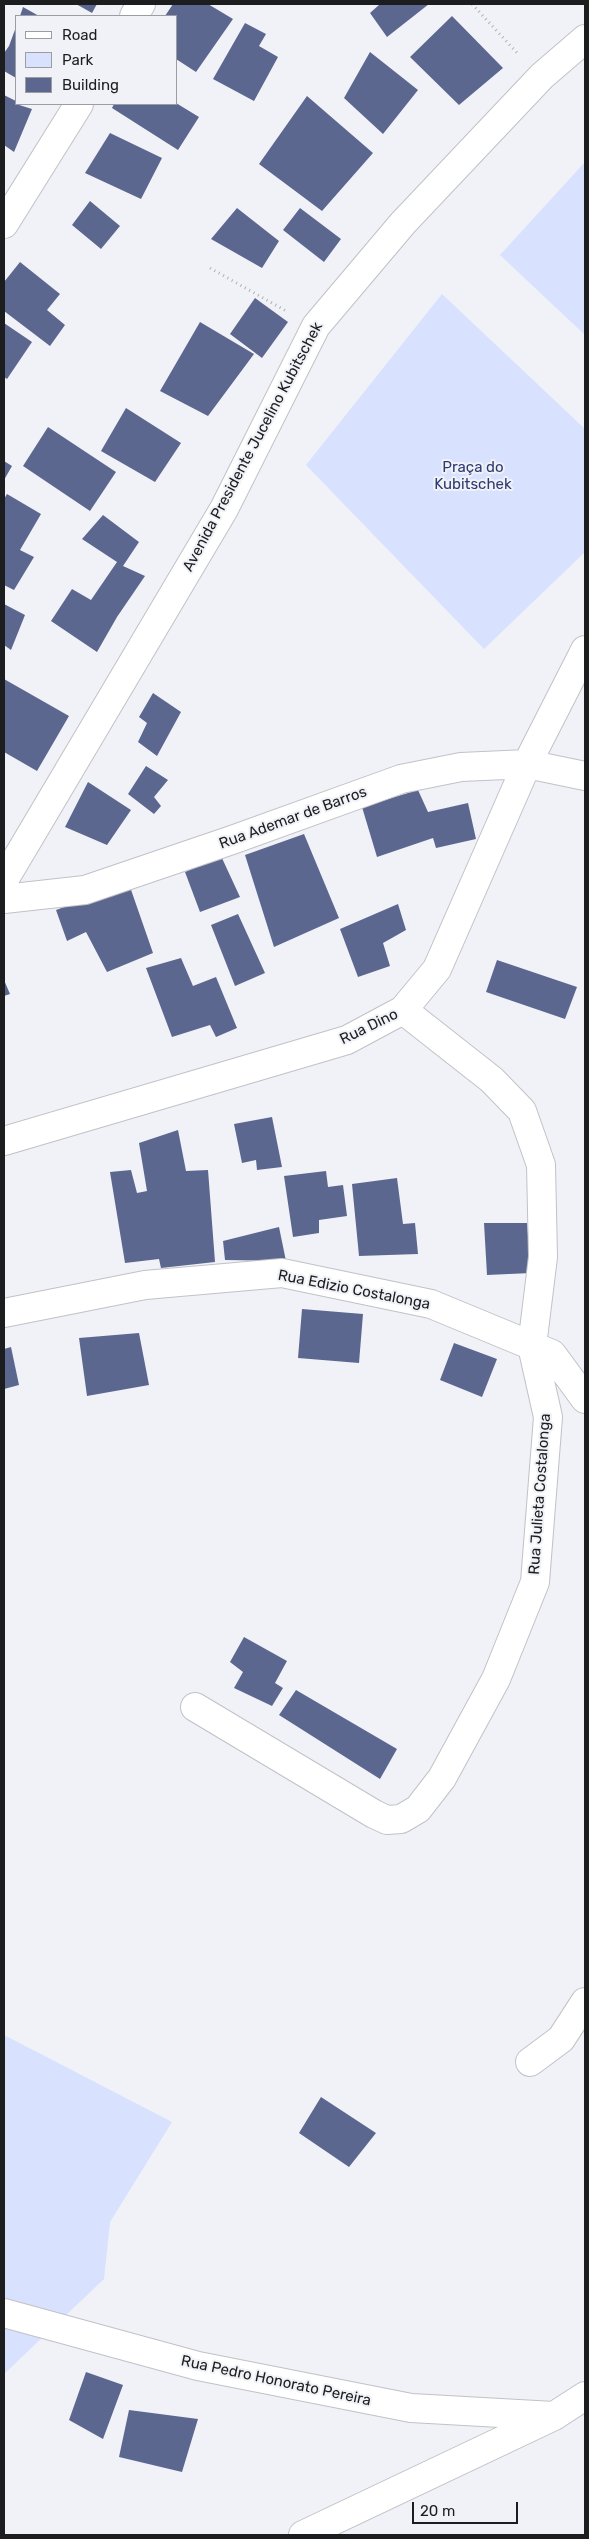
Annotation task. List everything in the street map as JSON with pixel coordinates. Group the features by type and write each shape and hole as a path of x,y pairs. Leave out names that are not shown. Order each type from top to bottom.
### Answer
{"street":[{"path":"135,15 141,4"},
{"name":"Avenida Presidente Jucelino Kubitschek","path":"4,880 224,509 316,326 403,223 542,76 585,39"},
{"path":"4,224 78,105"},
{"name":"Rua Dino","path":"4,1141 347,1040 403,1010 437,969 527,764 585,650"},
{"name":"Rua Ademar de Barros","path":"4,899 85,890 232,840 400,779 461,767 527,764 585,776"},
{"path":"403,1010 492,1080 522,1111 541,1165 543,1257 532,1346"},
{"name":"Rua Edizio Costalonga","path":"4,1313 145,1285 282,1273 431,1304 552,1354 585,1399"},
{"name":"Rua Julieta Costalonga","path":"195,1707 387,1820 400,1819 418,1809 442,1778 496,1679 535,1582 548,1416 532,1346"},
{"path":"530,2062 562,2040 585,2002"},
{"name":"Rua Pedro Honorato Pereira","path":"4,2313 198,2366 411,2408 554,2416"},
{"path":"303,2535 554,2416 585,2396"}],"path":[{"path":"472,4 527,63 542,76"},
{"path":"210,268 244,289 316,326"}],"green space":[{"path":"585,162 585,335 500,255"},
{"name":"Praça do Kubitschek","path":"442,294 585,429 585,552 484,649 306,465"},
{"path":"4,2035 172,2122 110,2222 104,2279 4,2374"}],"building":[{"path":"76,4 97,4 92,13"},
{"path":"173,4 208,4 233,19 196,72 178,60 178,15 166,15"},
{"path":"380,4 429,4 387,37 370,13"},
{"path":"23,7 37,15 20,15"},
{"path":"452,16 503,68 459,105 410,57"},
{"path":"245,23 266,34 259,46 278,57 254,101 213,79"},
{"path":"15,30 15,77 4,71 4,53 9,46"},
{"path":"370,52 418,90 383,134 344,98"},
{"path":"4,95 15,100 15,105 32,109 14,152 4,145"},
{"path":"307,96 373,153 322,211 259,164"},
{"path":"178,104 199,117 178,150 112,108 114,105"},
{"path":"110,133 162,158 141,199 85,173"},
{"path":"90,201 120,226 101,249 72,225"},
{"path":"237,208 279,241 262,268 211,239"},
{"path":"300,208 341,239 324,262 283,230"},
{"path":"20,262 60,294 47,310 65,325 50,346 4,311 4,282"},
{"path":"255,298 288,322 262,358 230,334"},
{"path":"200,322 254,354 208,416 160,391"},
{"path":"4,323 32,342 7,379 4,377"},
{"path":"126,408 181,443 155,482 101,451"},
{"path":"48,427 116,472 90,511 23,466"},
{"path":"4,461 12,466 4,480"},
{"path":"7,494 41,514 20,550 34,557 14,590 4,585 4,499"},
{"path":"103,515 139,542 123,566 145,576 117,617 97,652 51,621 72,589 91,600 117,562 82,539"},
{"path":"4,604 25,615 11,650 4,645"},
{"path":"4,679 69,716 37,771 4,752"},
{"path":"153,693 181,712 157,756 138,742 147,723 139,717"},
{"path":"146,766 168,780 154,797 161,806 154,814 128,794"},
{"path":"88,782 131,810 107,845 65,827"},
{"path":"418,790 428,812 468,803 476,839 436,848 433,838 377,857 362,807"},
{"path":"304,834 339,918 274,947 245,855"},
{"path":"221,856 240,897 200,912 185,872"},
{"path":"129,884 153,953 107,972 86,932 67,941 56,910"},
{"path":"398,904 406,930 383,943 390,966 358,977 340,929"},
{"path":"238,914 265,973 235,986 211,925"},
{"path":"181,958 193,986 216,977 237,1028 216,1037 210,1025 172,1037 146,968"},
{"path":"497,960 577,987 565,1019 486,992"},
{"path":"4,980 10,994 4,996"},
{"path":"272,1117 282,1167 257,1170 256,1160 242,1163 234,1124"},
{"path":"178,1130 186,1171 208,1170 215,1262 161,1268 159,1259 125,1263 110,1172 131,1170 137,1193 147,1191 139,1143"},
{"path":"326,1171 328,1187 343,1185 347,1216 319,1220 319,1233 293,1237 284,1176"},
{"path":"397,1178 403,1224 415,1223 418,1254 359,1256 352,1184"},
{"path":"484,1223 527,1223 531,1273 487,1275"},
{"path":"279,1227 286,1261 225,1260 223,1241"},
{"path":"302,1309 363,1314 359,1363 298,1358"},
{"path":"139,1333 149,1385 87,1396 79,1338"},
{"path":"454,1343 497,1359 482,1397 440,1380"},
{"path":"11,1347 19,1385 4,1389 4,1349"},
{"path":"244,1637 287,1661 275,1683 283,1688 272,1706 234,1688 243,1672 230,1662"},
{"path":"296,1690 397,1749 380,1779 279,1715"},
{"path":"321,2097 376,2133 349,2167 299,2133"},
{"path":"86,2372 123,2385 103,2439 69,2420"},
{"path":"129,2410 198,2419 182,2472 119,2457"}]}
